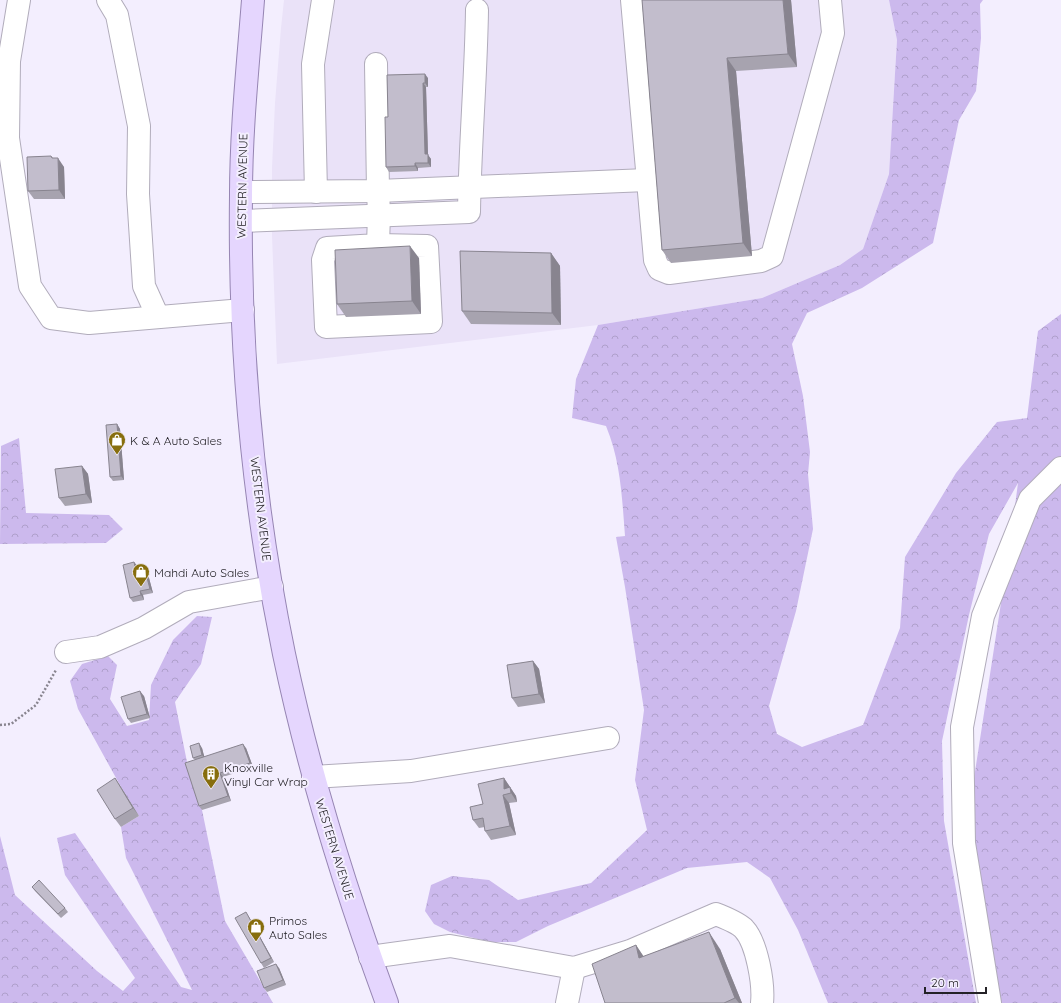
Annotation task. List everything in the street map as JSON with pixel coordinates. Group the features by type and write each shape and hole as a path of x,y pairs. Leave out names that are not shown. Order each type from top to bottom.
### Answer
{"main road":[{"name":"WESTERN AVENUE","path":"253,0 245,93 240,192 243,310 249,411 260,508 284,654 313,776 333,846 387,1003"}],"street":[{"path":"19,0 9,61 8,138 30,286 51,318 89,323 243,310"},
{"path":"108,0 116,15 139,126 138,194 144,286 158,317"},
{"path":"316,192 313,64 323,0"},
{"path":"632,0 655,260 659,270 669,274 761,261 772,256 833,33 830,0"},
{"path":"241,221 379,214 469,212 469,163 476,63 477,10"},
{"path":"376,64 379,214 378,245"},
{"path":"240,192 378,191 647,180"},
{"path":"378,245 427,246 431,322 326,327 323,260 327,248 378,245"},
{"path":"990,1003 964,843 962,727 983,616 1030,499 1061,468"},
{"path":"66,652 100,647 144,628 189,602 272,588"},
{"path":"313,776 411,771 608,738"},
{"path":"370,957 450,946 574,968 630,950 716,914 743,928 755,949 763,994 762,1003"},
{"path":"567,1003 574,968"}],"path":[{"path":"0,725 12,724 36,705 66,652"}],"shaded area":[{"path":"284,0 889,0 897,40 889,174 863,249 840,265 762,298 598,325 277,364 272,236 272,168 275,103"}],"green space":[{"path":"889,0 983,0 980,4 981,38 976,91 959,120 933,243 862,288 807,313 792,344 803,396 810,452 808,474 813,529 796,611 769,706 777,734 802,747 863,725 900,628 905,557 956,473 997,422 1027,418 1038,331 1061,314 1061,1003 990,1003 964,843 1018,483 989,534 969,615 942,741 944,821 976,1003 828,1003 798,930 770,878 747,862 687,868 548,926 516,942 490,942 450,932 434,924 425,911 431,885 452,876 489,880 518,900 591,883 647,830 635,780 644,710 616,537 625,536 618,467 606,426 572,418 576,379 598,325 762,298 840,265 863,249 889,174 897,40"},
{"path":"19,438 26,513 109,515 123,529 106,543 0,544 1,446"},
{"path":"197,616 212,617 201,664 175,702 188,767 202,810 225,921 273,1003 0,1003 0,836 15,895 97,971 123,991 135,978 65,875 57,838 75,833 181,987 192,990 126,858 121,827 139,816 121,787 78,709 70,681 82,664 108,656 117,665 110,699 127,726 149,720 151,685 173,640"}],"building":[{"path":"642,0 783,0 788,54 727,58 743,243 662,250"},
{"path":"425,74 425,83 423,83 425,154 428,154 428,163 415,163 415,166 386,167 385,117 388,117 387,75"},
{"path":"51,156 52,158 58,158 59,190 28,191 27,157"},
{"path":"410,246 412,301 337,304 335,250"},
{"path":"460,251 551,253 552,313 462,311"},
{"name":"K & A Auto Sales","path":"117,424 121,476 110,477 106,425"},
{"path":"82,466 86,494 59,498 55,469"},
{"name":"Mahdi Auto Sales","path":"134,562 137,576 146,574 150,589 140,591 141,595 130,598 123,565"},
{"path":"533,661 539,694 512,698 507,665"},
{"path":"140,691 147,714 128,719 121,697"},
{"path":"199,743 202,755 193,758 190,746"},
{"name":"Knoxville Vinyl Car Wrap","path":"243,744 250,763 220,773 228,796 199,806 185,763"},
{"path":"115,778 133,808 115,819 97,790"},
{"path":"504,778 504,789 510,787 511,793 503,795 510,826 485,831 483,818 473,820 470,807 483,804 478,784"},
{"path":"39,880 65,908 58,914 32,887"},
{"name":"Primos Auto Sales","path":"246,912 271,958 261,963 235,918"},
{"path":"709,932 735,998 724,1003 605,1003 592,964 636,945 639,958"},
{"path":"276,964 283,980 264,988 257,971"}],"place":[{"name":"K & A Auto Sales","path":"117,455"},
{"name":"Mahdi Auto Sales","path":"141,587"},
{"name":"Knoxville Vinyl Car Wrap","path":"211,789"},
{"name":"Primos Auto Sales","path":"256,942"}]}
